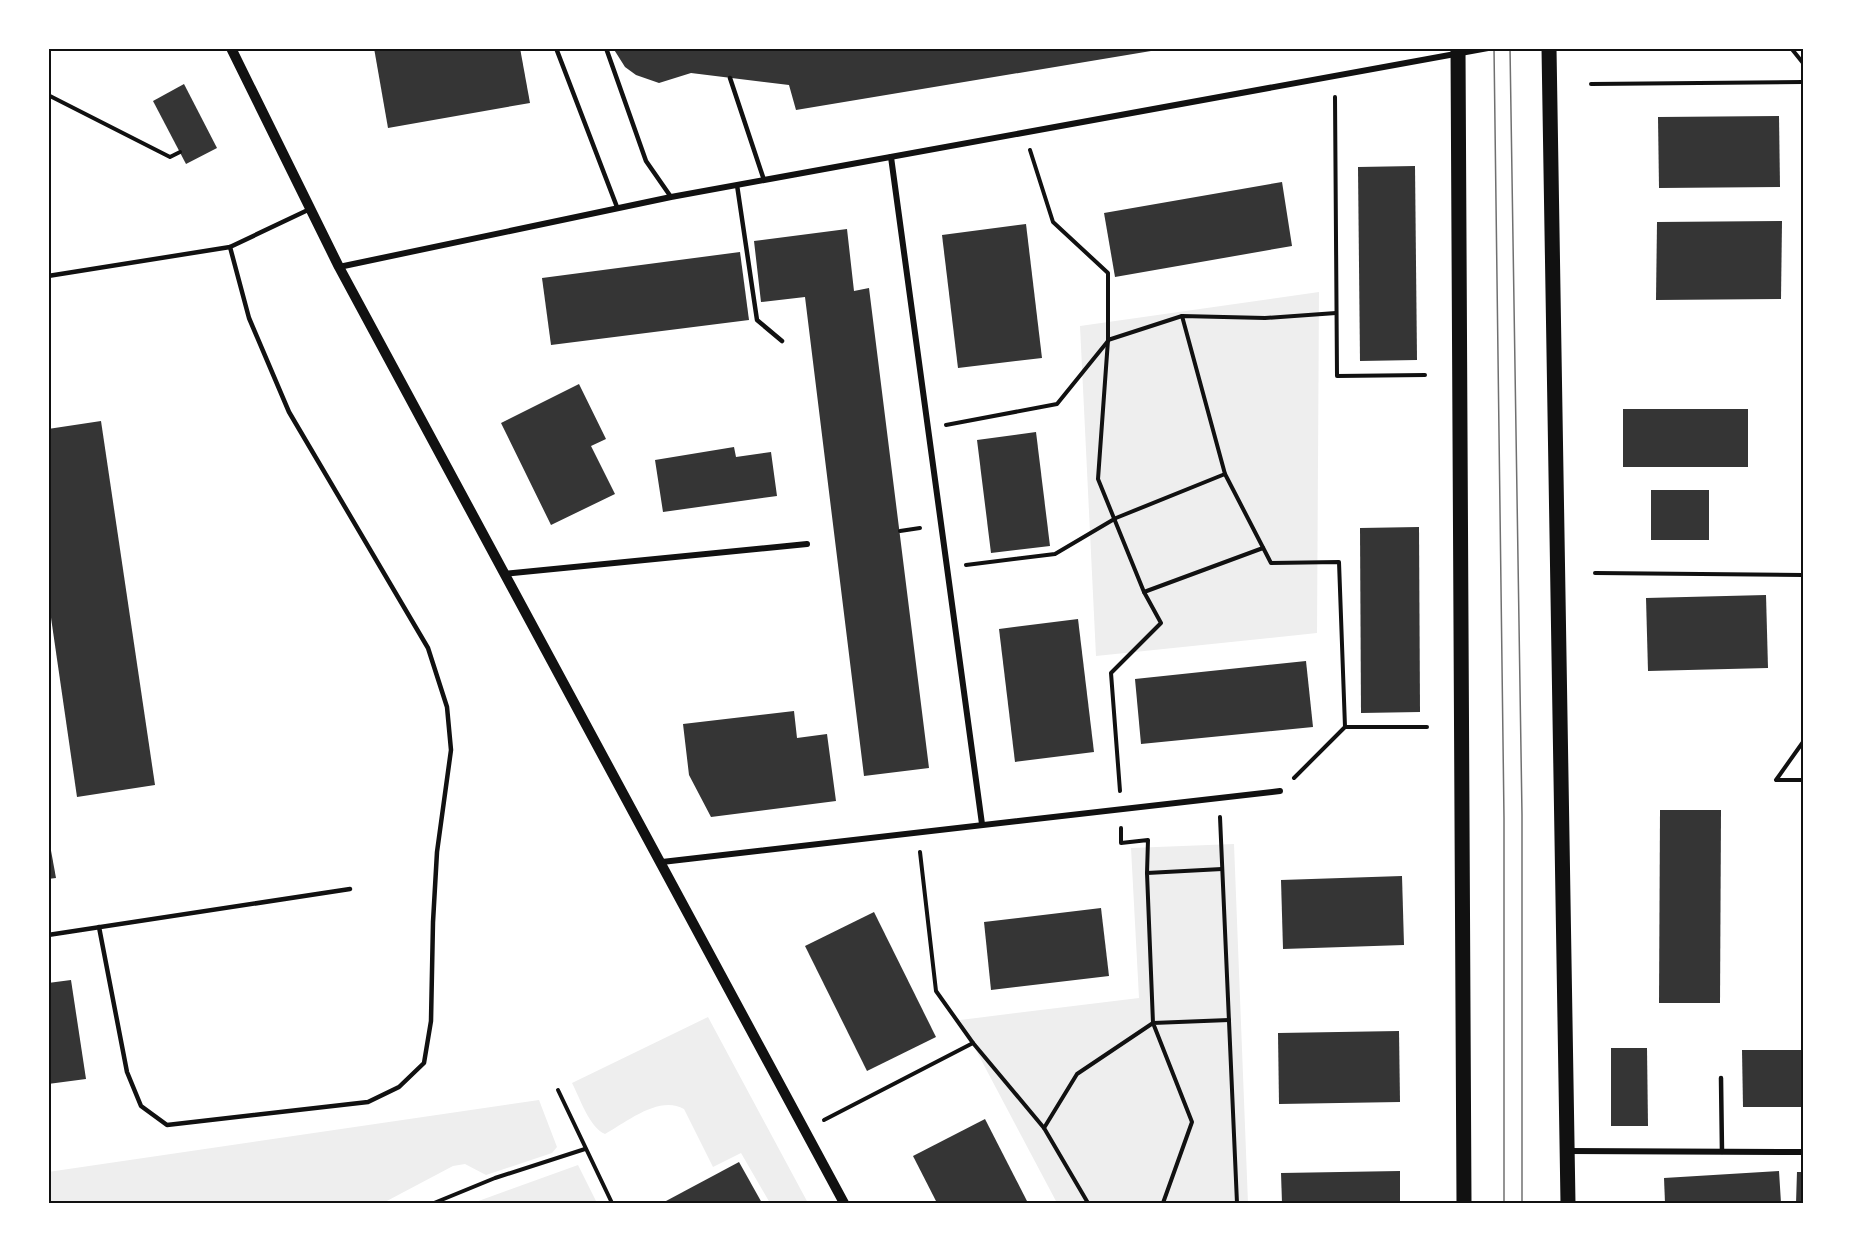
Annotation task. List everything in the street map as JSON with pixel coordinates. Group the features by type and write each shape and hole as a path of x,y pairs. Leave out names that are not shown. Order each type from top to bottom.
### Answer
{"main road":[{"path":"1549,48 1568,1203"},
{"path":"1458,51 1464,1203"}],"street":[{"path":"231,48 339,267 844,1203"},
{"path":"339,267 617,207 1458,51 1488,48"},
{"path":"891,157 982,824"},
{"path":"503,574 807,544"},
{"path":"662,862 1280,791"},
{"path":"1567,1151 1803,1152"}],"lane":[{"path":"556,48 617,207"},
{"path":"606,48 646,161 671,197"},
{"path":"730,78 764,180"},
{"path":"736,185 756,321 782,341"},
{"path":"48,276 230,248 310,209"},
{"path":"99,927 128,1072 141,1106 167,1125 368,1102 399,1087 424,1063 431,1021 437,852 451,750 447,707 428,648 289,412 249,318 230,248"},
{"path":"48,935 350,889"},
{"path":"1721,1078 1722,1152"}],"path":[{"path":"1791,48 1803,63"},
{"path":"1335,75 1337,376 1425,375"},
{"path":"1591,84 1803,82"},
{"path":"48,95 170,157 180,152"},
{"path":"1025,133 1053,222 1108,273 1108,340 1098,479 1116,518 1144,592 1161,624 1111,673 1121,809 1121,843 1148,840 1147,873 1153,1023 1192,1122 1163,1203"},
{"path":"928,429 1057,404 1108,340 1182,316 1265,318 1336,313"},
{"path":"1182,316 1225,474 1271,563 1339,562 1345,727"},
{"path":"991,562 1055,554 1116,518 1225,474"},
{"path":"1144,592 1263,548"},
{"path":"1595,573 1803,575"},
{"path":"1280,791 1345,727 1426,727"},
{"path":"1803,742 1776,780 1803,780"},
{"path":"1221,831 1237,1203"},
{"path":"918,833 936,992 973,1044 1044,1128 1088,1203"},
{"path":"1147,873 1222,870"},
{"path":"1044,1128 1077,1074 1153,1023 1229,1020"},
{"path":"805,1130 973,1044"},
{"path":"558,1090 612,1203"},
{"path":"434,1203 495,1178 585,1149"}],"shaded area":[{"path":"1319,292 1317,633 1096,656 1080,326"},
{"path":"1234,844 1248,1203 1057,1203 960,1020 1139,998 1131,848"},
{"path":"708,1017 808,1203 770,1203 741,1153 713,1167 684,1109 664,1105 654,1108 633,1117 605,1134 594,1125 586,1112 572,1083"},
{"path":"539,1100 557,1147 552,1153 486,1175 465,1164 453,1166 383,1203 48,1201 48,1172"},
{"path":"578,1165 597,1203 473,1203"}],"building":[{"path":"374,48 520,48 530,103 388,128"},
{"path":"613,48 1163,49 796,110 789,85 691,73 659,83 636,75 625,67"},
{"path":"184,84 217,148 186,164 153,101"},
{"path":"1779,116 1780,187 1659,188 1658,117"},
{"path":"1415,166 1417,360 1360,361 1358,167"},
{"path":"1282,182 1292,246 1115,277 1104,213"},
{"path":"1782,221 1781,299 1656,300 1657,222"},
{"path":"1026,224 1042,358 958,368 942,235"},
{"path":"847,229 854,291 869,288 929,768 864,776 805,297 761,302 754,241"},
{"path":"740,252 749,320 551,345 542,278"},
{"path":"579,384 606,439 591,446 615,494 551,525 501,423"},
{"path":"1623,409 1748,409 1748,467 1623,467"},
{"path":"101,421 155,785 77,797 48,597 48,429"},
{"path":"1036,432 1050,546 991,553 977,440"},
{"path":"734,447 736,457 771,452 777,496 663,512 655,460"},
{"path":"1651,490 1709,490 1709,540 1651,540"},
{"path":"1419,527 1420,712 1361,713 1360,528"},
{"path":"1766,595 1768,668 1648,671 1646,598"},
{"path":"1078,619 1094,752 1015,762 999,629"},
{"path":"1306,661 1313,727 1141,744 1135,679"},
{"path":"794,711 797,738 827,734 836,801 711,817 689,775 683,724"},
{"path":"1660,810 1721,810 1720,1003 1659,1003"},
{"path":"48,834 56,878 48,879"},
{"path":"1402,876 1404,945 1283,949 1281,880"},
{"path":"1101,908 1109,976 991,990 984,922"},
{"path":"874,912 936,1037 867,1071 805,946"},
{"path":"71,980 86,1079 48,1084 48,983"},
{"path":"1399,1031 1400,1102 1279,1104 1278,1033"},
{"path":"1611,1048 1647,1048 1648,1126 1611,1126"},
{"path":"1742,1050 1803,1050 1803,1107 1743,1107"},
{"path":"985,1119 1028,1203 937,1203 913,1156"},
{"path":"739,1162 762,1203 667,1203 666,1201"},
{"path":"1400,1171 1400,1203 1282,1203 1281,1173"},
{"path":"1779,1171 1781,1203 1665,1203 1664,1178"},
{"path":"1797,1172 1803,1172 1803,1203 1796,1203"}],"tram line":[{"path":"1494,48 1504,818 1504,1203"},
{"path":"1510,48 1522,815 1522,1203"}]}
